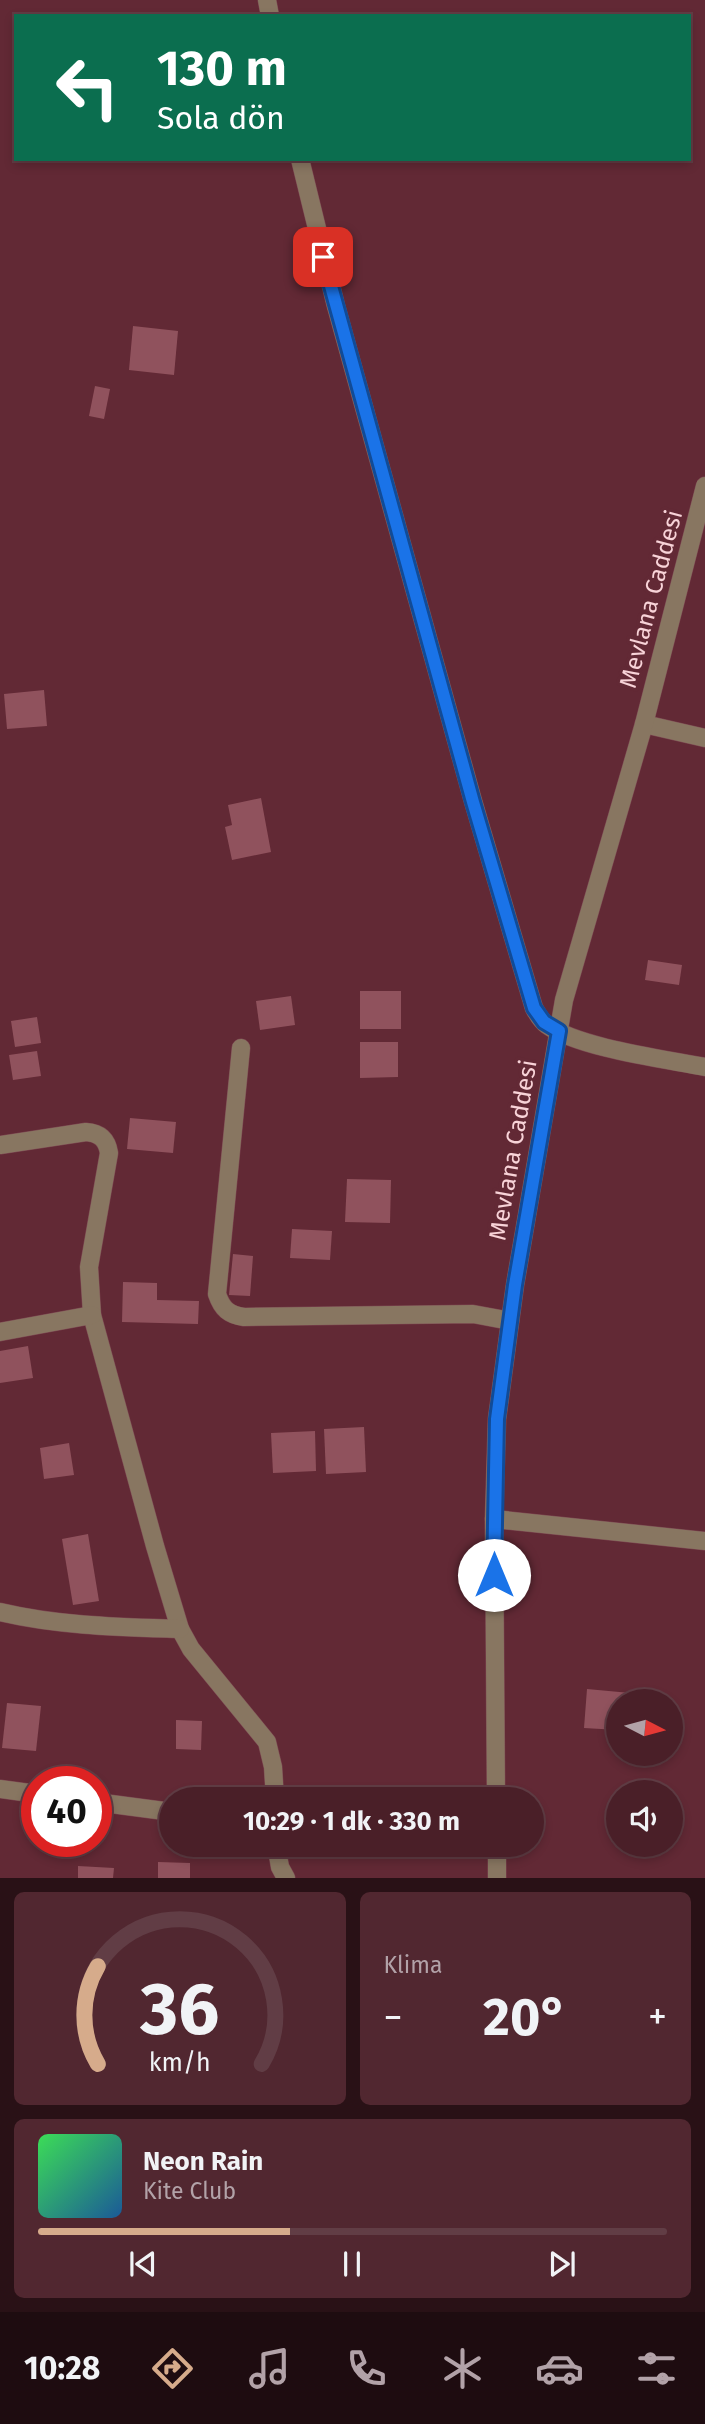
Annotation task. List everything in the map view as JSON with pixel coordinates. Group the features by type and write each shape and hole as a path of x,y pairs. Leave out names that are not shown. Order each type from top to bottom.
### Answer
{"street":[{"path":"300,161 335,306 473,802 534,1008 544,1022 559,1031 594,1044 705,1067"},
{"name":"Mevlana Caddesi","path":"496,1787 494,1519 497,1419 517,1271 564,1000 644,724 705,486"},
{"path":"644,724 705,738"},
{"path":"241,1048 217,1294 225,1310 244,1317 473,1314 510,1321"},
{"path":"0,1145 86,1132 93,1132 104,1140 109,1153 89,1266 92,1315 180,1629 191,1649 267,1742 274,1787"},
{"path":"0,1332 92,1315"},
{"path":"494,1519 705,1541"},
{"path":"0,1612 113,1627 180,1629"},
{"path":"0,1789 21,1792"},
{"path":"112,1804 159,1810"},
{"path":"278,1857 286,1878"},
{"path":"497,1857 497,1878"}],"building":[{"path":"133,326 178,331 174,375 129,370"},
{"path":"95,386 110,389 104,419 89,416"},
{"path":"44,690 47,726 7,729 4,694"},
{"path":"261,798 271,852 232,860 225,827 232,825 228,805"},
{"path":"648,960 682,965 679,985 645,980"},
{"path":"360,991 401,991 401,1029 360,1029"},
{"path":"291,996 295,1025 260,1030 256,1001"},
{"path":"37,1017 41,1043 15,1047 11,1021"},
{"path":"360,1042 398,1042 398,1077 360,1078"},
{"path":"37,1051 41,1076 13,1080 9,1055"},
{"path":"130,1118 176,1122 173,1153 127,1149"},
{"path":"347,1179 391,1180 390,1223 345,1222"},
{"path":"292,1229 332,1231 330,1260 290,1258"},
{"path":"233,1254 253,1256 250,1296 229,1295"},
{"path":"123,1282 157,1283 157,1300 199,1301 198,1324 122,1322"},
{"path":"28,1346 33,1378 0,1383 0,1351"},
{"path":"364,1427 366,1472 326,1474 324,1429"},
{"path":"315,1431 316,1471 273,1473 271,1433"},
{"path":"69,1443 74,1475 44,1479 40,1448"},
{"path":"88,1534 99,1601 73,1605 62,1539"},
{"path":"587,1689 606,1691 606,1729 584,1728"},
{"path":"7,1703 41,1706 36,1751 2,1748"},
{"path":"176,1720 202,1721 201,1750 176,1749"},
{"path":"158,1862 190,1863 190,1878 158,1878"},
{"path":"78,1866 114,1868 113,1878 78,1878"}],"route":[{"path":"323,257 473,802 534,1008 544,1022 559,1031 515,1285 497,1419 494,1575"}]}
